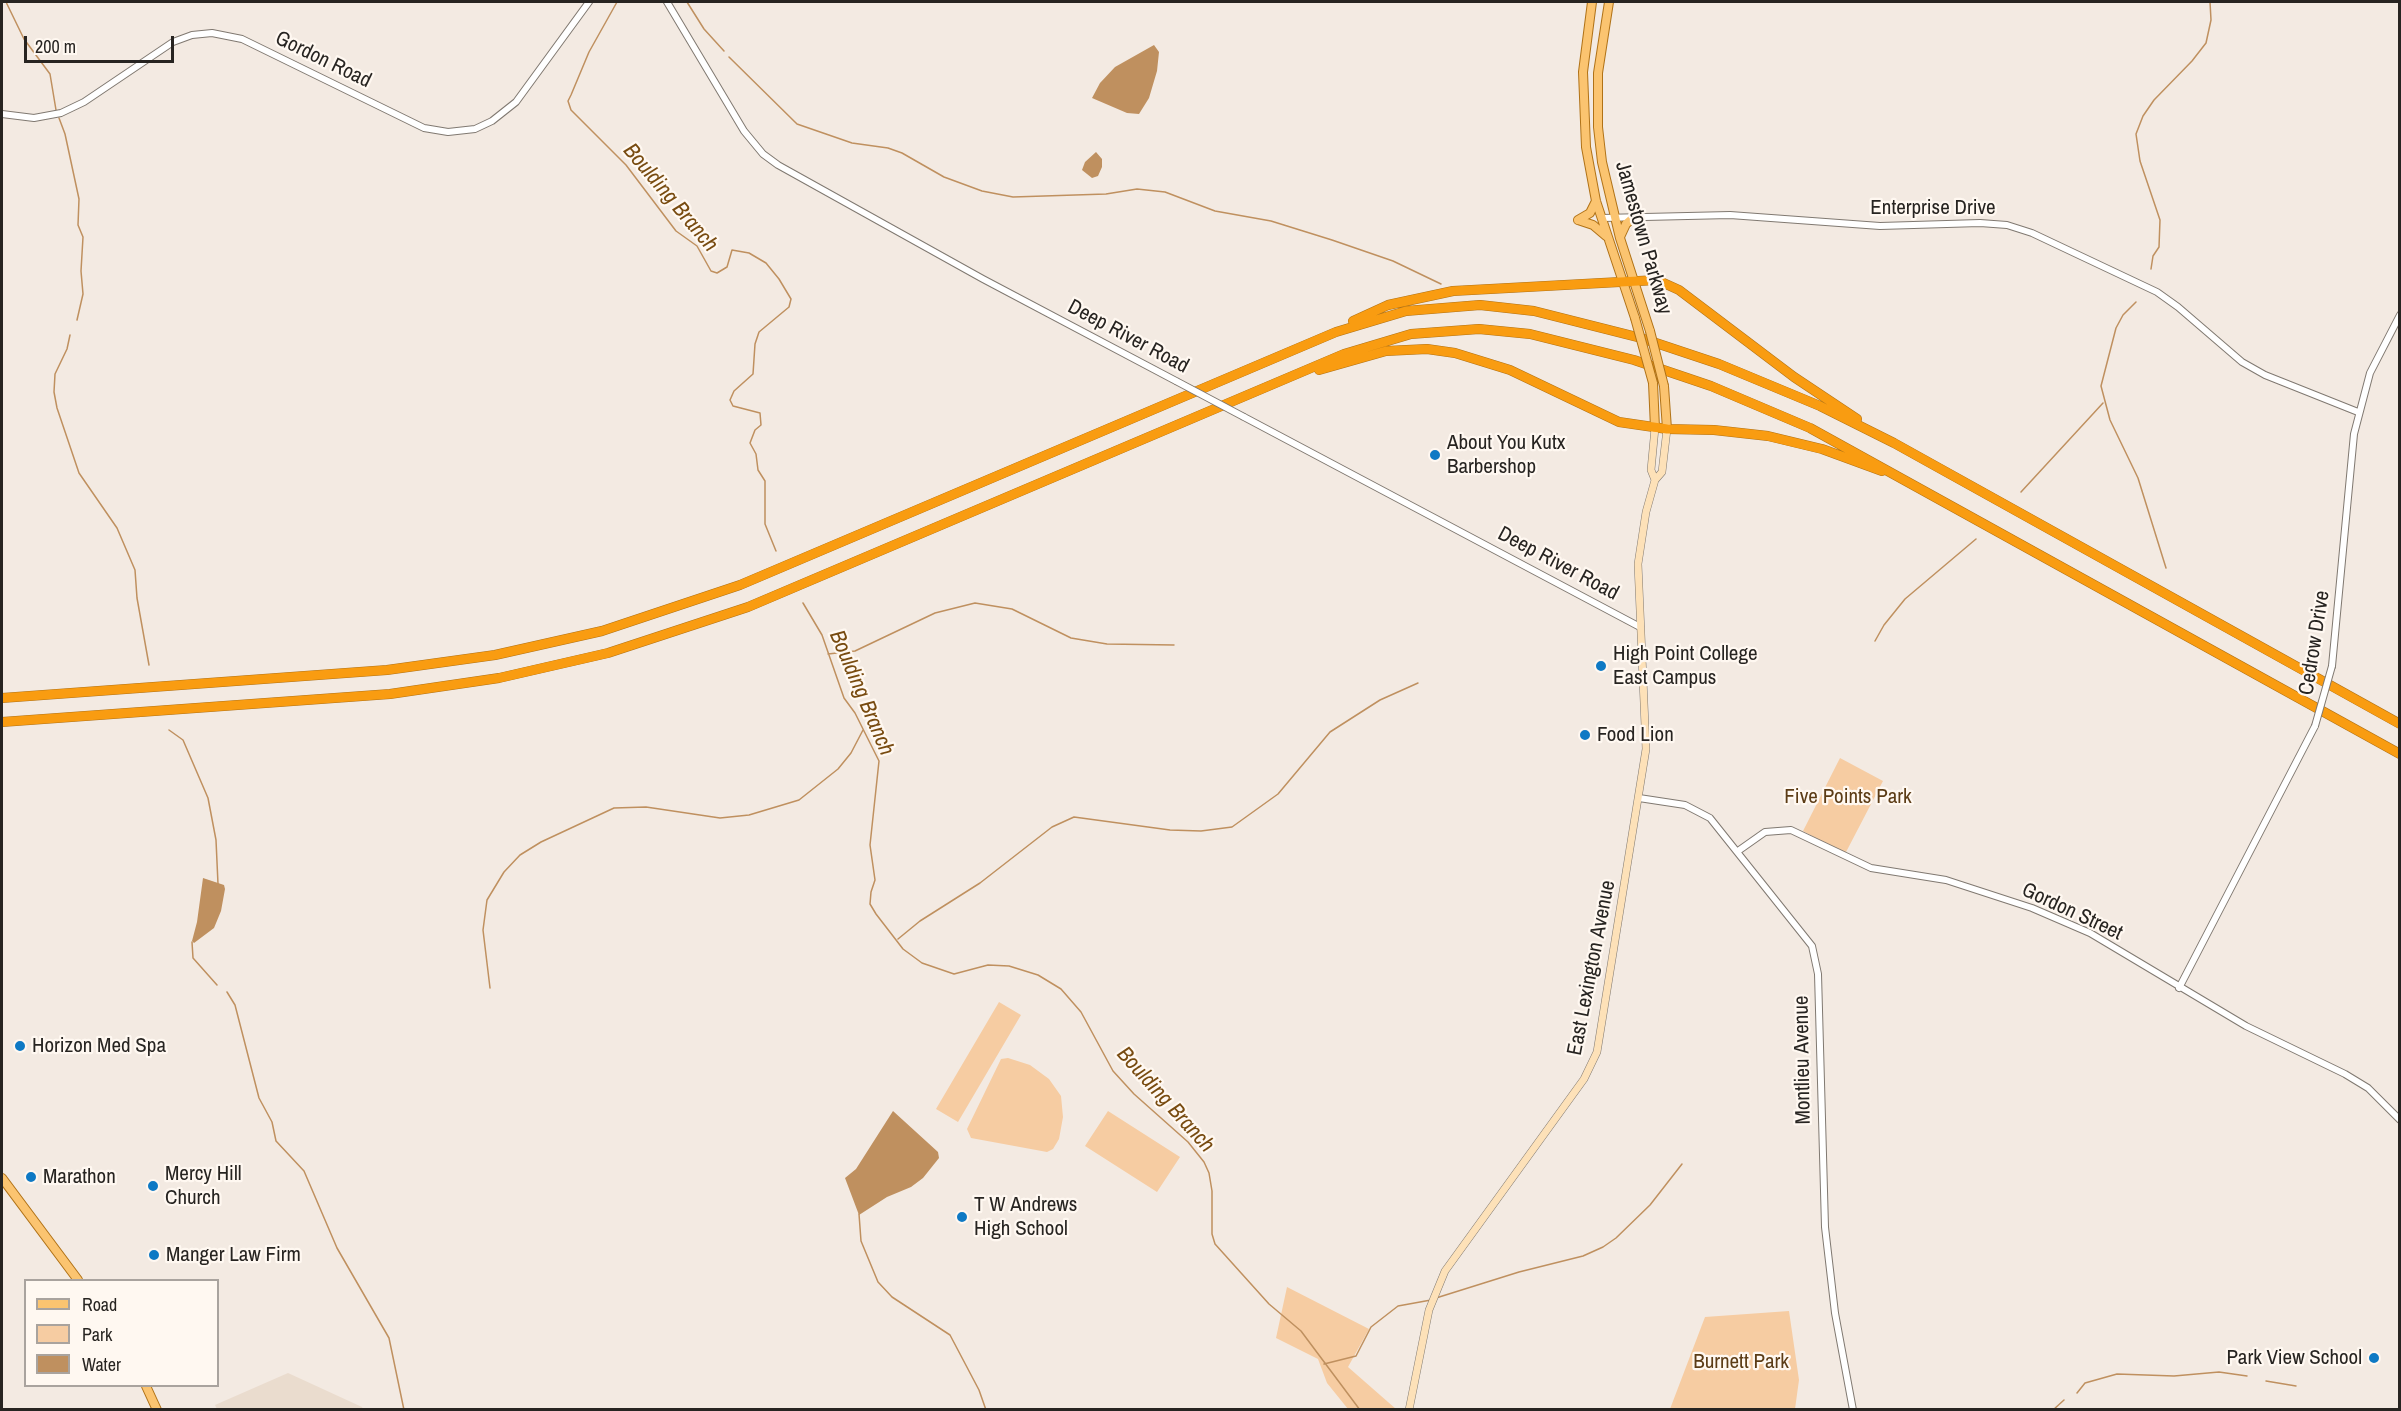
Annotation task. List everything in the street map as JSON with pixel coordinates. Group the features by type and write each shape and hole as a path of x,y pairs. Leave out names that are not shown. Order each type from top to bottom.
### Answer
{"highway":[{"path":"1319,339 1374,310 1430,294 1622,280 1657,280 1679,290 1802,382 1894,443"},
{"path":"2,698 424,666 531,648 610,628 671,610 765,574 1319,339 1371,320 1425,308 1480,305 1534,311 1615,330 1719,364 1803,399 1894,443 2400,724"},
{"path":"2,722 390,694 500,678 608,654 748,607 1344,354 1394,338 1462,328 1513,332 1608,353 1719,389 1826,435 2400,754"},
{"path":"1266,387 1372,354 1401,350 1441,351 1496,364 1611,419 1655,428 1728,431 1788,440 1835,453 1905,480"},
{"path":"2,692 81,692"}],"main road":[{"name":"Jamestown Parkway","path":"1592,2 1584,54 1583,108 1587,156 1596,201 1635,318 1653,383 1655,428 1651,470 1655,480"},
{"name":"Jamestown Parkway","path":"1609,2 1600,55 1598,107 1602,162 1614,218 1647,322 1664,386 1666,429 1662,472 1655,480 1639,554 1641,627"},
{"path":"1596,201 1590,213 1578,220 1593,225 1607,236"},
{"path":"1620,238 1626,224 1634,217"},
{"name":"East Lexington Avenue","path":"1409,1410 1429,1310 1445,1271 1593,1064 1639,798 1647,727 1641,627"},
{"path":"2,1178 77,1279"},
{"path":"146,1387 157,1410"}],"street":[{"name":"Gordon Road","path":"2,114 34,118 61,113 84,102 173,42 192,35 212,33 242,39 424,128 448,132 475,129 492,121 516,102 589,2"},
{"name":"Deep River Road","path":"666,2 744,131 763,154 778,165 983,279 1641,627"},
{"name":"Enterprise Drive","path":"1602,218 1730,215 1880,226 1980,223 2007,225 2032,233 2157,292 2242,362 2265,375 2358,412"},
{"name":"Cedrow Drive","path":"2179,988 2315,726 2326,696 2332,666 2358,412 2370,373 2400,315"},
{"name":"Montlieu Avenue","path":"1639,798 1699,810 1714,822 1801,929 1816,958 1825,1227 1835,1313 1853,1410"},
{"name":"Gordon Street","path":"1738,851 1765,832 1780,829 1798,832 1871,868 1946,880 2038,911 2090,933 2246,1026 2345,1074 2368,1088 2400,1120"}],"shaded area":[{"path":"288,1373 363,1409 217,1409 215,1405"}],"green space":[{"name":"Five Points Park","path":"1840,758 1883,781 1845,854 1803,831"},
{"path":"999,1002 1021,1015 958,1122 936,1109"},
{"path":"1008,1058 1030,1065 1049,1079 1061,1096 1063,1117 1059,1139 1053,1149 1047,1152 971,1138 967,1129 1001,1059"},
{"path":"1108,1111 1180,1157 1157,1192 1085,1146"},
{"path":"1287,1287 1369,1329 1348,1367 1396,1409 1348,1409 1327,1383 1318,1359 1276,1338"},
{"name":"Burnett Park","path":"1789,1311 1799,1380 1795,1409 1670,1409 1705,1317"}],"water":[{"path":"1154,45 1159,52 1157,71 1149,98 1139,114 1127,113 1092,98 1100,83 1115,67"},
{"path":"1096,152 1102,159 1102,167 1098,176 1092,178 1082,170 1085,162"},
{"path":"203,878 224,885 225,889 221,911 214,928 194,943 192,941"},
{"path":"893,1111 938,1152 939,1158 923,1178 911,1187 887,1197 859,1215 845,1178 856,1169"}],"waterway":[{"path":"6,2 24,39 50,74 56,110"},
{"name":"Boulding Branch","path":"617,2 589,52 568,101 571,110 626,165 676,231 697,246 711,271 717,273 727,267 732,250 749,253 766,263 791,299 789,307 759,332 755,344 753,374 734,391 730,400 733,406 760,413 761,425 755,430 750,443 756,454 758,470 765,481 765,524 776,551"},
{"path":"687,2 704,29 724,51"},
{"path":"2151,269 2153,256 2159,247 2160,220 2140,161 2136,134 2143,116 2154,100 2206,43 2211,20 2210,2"},
{"path":"729,57 797,124 852,143 888,148 902,153 944,177 982,191 1013,197 1106,194 1137,189 1165,192 1215,211 1271,221 1332,240 1393,261 1441,284"},
{"path":"59,118 65,134 79,199 78,225 83,237 81,271 83,294 77,320"},
{"path":"2136,302 2123,315 2116,328 2101,386 2110,420 2138,478 2166,568"},
{"path":"70,335 67,349 55,374 54,392 57,408 79,473 117,528 135,570 137,598 149,665"},
{"path":"2021,492 2103,403"},
{"path":"1875,641 1884,625 1905,599 1976,539"},
{"name":"Boulding Branch","path":"803,603 822,635 844,698 855,713 879,761 870,845 875,880 870,904 876,914 903,949 922,963 954,974 988,965 1009,966 1038,975 1061,989 1081,1012 1113,1071 1134,1094 1188,1142 1204,1162 1209,1173 1212,1191 1212,1234 1215,1244 1269,1304 1301,1331 1360,1410"},
{"path":"828,654 855,651 935,613 975,603 1012,609 1071,638 1107,644 1174,645"},
{"path":"898,939 920,921 980,883 1052,827 1074,817 1170,830 1201,831 1232,827 1278,794 1330,732 1380,700 1418,683"},
{"path":"169,730 183,740 208,798 216,840 218,884"},
{"path":"490,988 483,930 487,900 504,872 520,855 541,842 614,808 646,807 720,818 749,815 799,800 838,769 851,753 863,730"},
{"path":"192,942 193,958 217,985"},
{"path":"227,992 235,1005 259,1098 272,1122 276,1141 304,1171 337,1248 389,1338 404,1410"},
{"path":"1436,1298 1519,1272 1583,1256 1603,1247 1616,1238 1650,1205 1682,1164"},
{"path":"859,1214 861,1241 878,1282 892,1297 950,1335 979,1390 986,1410"},
{"path":"1324,1364 1356,1356 1371,1327 1398,1306 1431,1300"},
{"path":"2077,1393 2085,1383 2117,1374 2174,1376 2219,1372 2247,1376"},
{"path":"2266,1381 2296,1386"},
{"path":"2053,1410 2064,1400"}],"place":[{"name":"About You Kutx Barbershop","path":"1435,455"},
{"name":"High Point College East Campus","path":"1601,666"},
{"name":"Food Lion","path":"1585,735"},
{"name":"Horizon Med Spa","path":"20,1046"},
{"name":"Marathon","path":"31,1177"},
{"name":"Mercy Hill Church","path":"153,1186"},
{"name":"T W Andrews High School","path":"962,1217"},
{"name":"Manger Law Firm","path":"154,1255"},
{"name":"Park View School","path":"2374,1358"}]}
